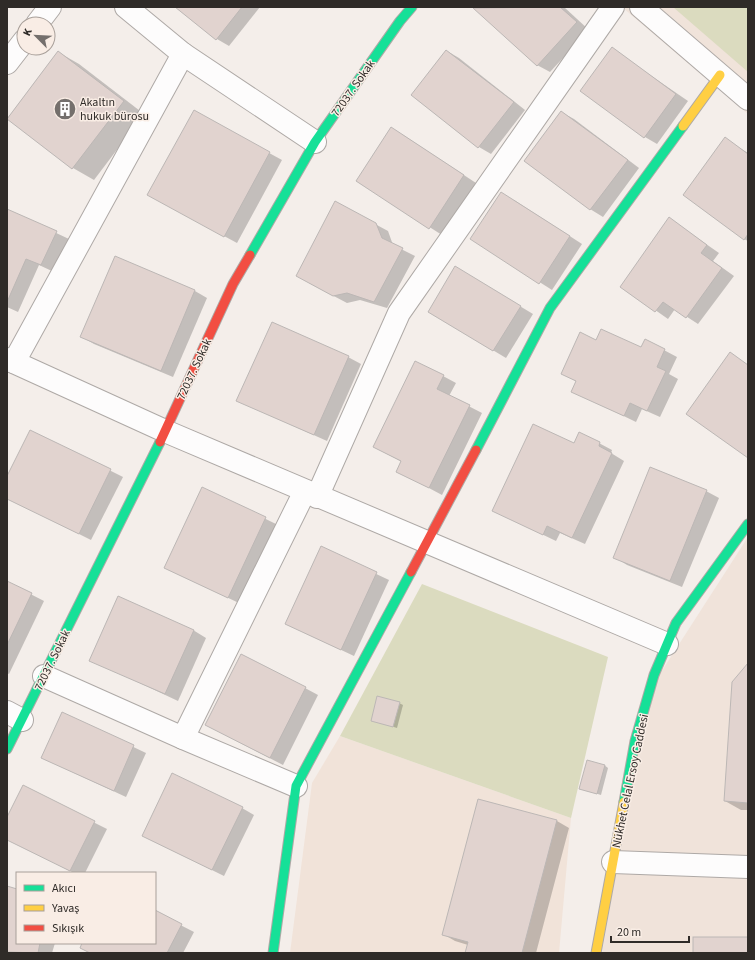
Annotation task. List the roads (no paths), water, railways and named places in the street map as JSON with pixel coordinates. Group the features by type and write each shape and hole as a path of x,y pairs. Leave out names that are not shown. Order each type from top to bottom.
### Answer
{"street":[{"path":"43,16 50,7"},
{"name":"72037. Sokak","path":"7,749 14,716 44,676 165,431 233,284 315,142 400,21 412,7"},
{"path":"183,738 311,494 399,313 613,7"},
{"path":"641,7 748,99"},
{"path":"139,11 183,54 315,142"},
{"path":"7,63 16,51"},
{"path":"183,54 11,361 165,431 311,494 667,644"},
{"path":"273,953 296,786 427,543 550,308 720,75"},
{"name":"Nükhet Celal Ersoy Caddesi","path":"596,953 635,741 654,675 676,623 711,577 748,524"},
{"name":"Nükhet Celal Ersoy Caddesi","path":"711,577 736,557"},
{"path":"44,676 183,738 296,786"},
{"path":"613,862 748,867"}],"place":[{"name":"Akaltın hukuk bürosu","path":"65,109"}]}
